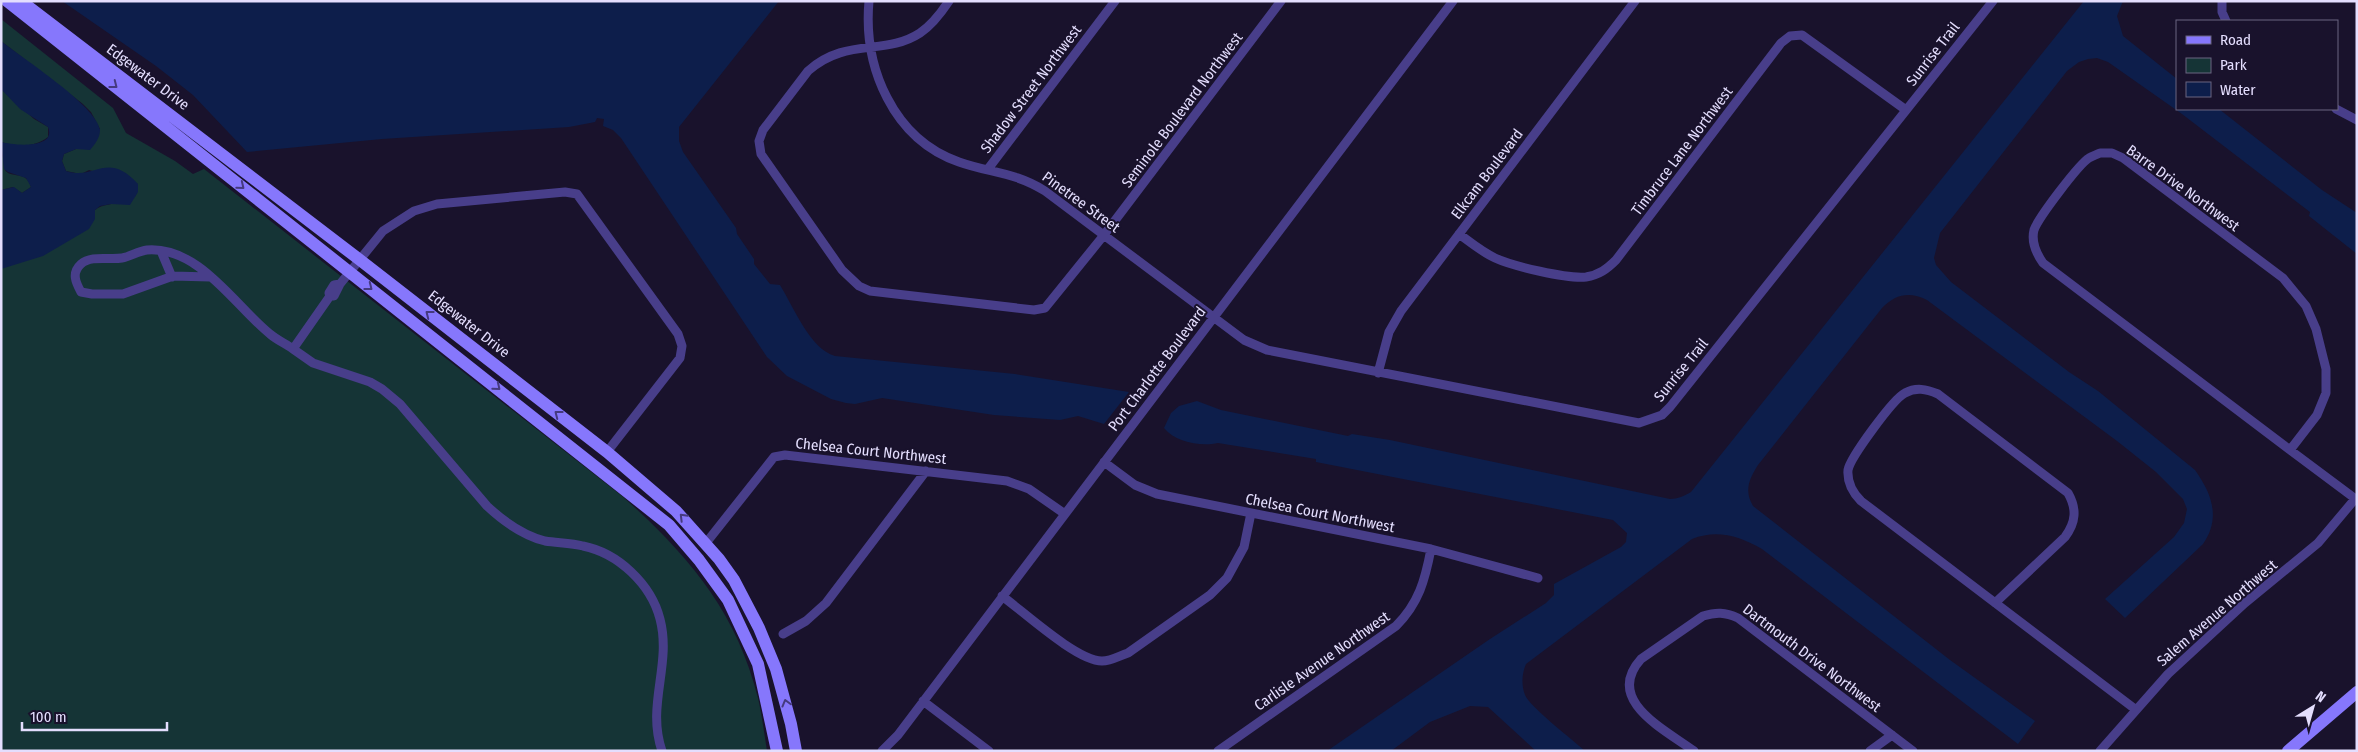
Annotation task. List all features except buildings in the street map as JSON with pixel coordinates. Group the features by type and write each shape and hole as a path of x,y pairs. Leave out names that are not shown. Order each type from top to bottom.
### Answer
{"street":[{"name":"Edgewater Drive","path":"7,1 655,512 683,539 728,600 758,664 777,751"},
{"name":"Edgewater Drive","path":"21,1 360,260 607,452 658,494 706,543 734,580 766,641 776,669 791,724 796,751"},
{"name":"Pinetree Street","path":"869,1 871,46 877,73 886,98 910,132 944,156 970,166 1012,175 1035,184 1213,318"},
{"name":"Seminole Boulevard Northwest","path":"949,1 929,26 920,33 898,42 838,52 817,63 808,71 763,130 759,141 761,154 850,279 870,291 1034,310 1045,308 1104,235 1281,1"},
{"name":"Shadow Street Northwest","path":"988,169 1115,1"},
{"name":"Port Charlotte Boulevard","path":"882,751 898,735 1453,1"},
{"name":"Elkcam Boulevard","path":"1378,373 1385,343 1394,321 1635,1"},
{"path":"2222,1 2222,12 2226,20"},
{"name":"Sunrise Trail","path":"1213,318 1244,340 1267,350 1628,422 1639,423 1651,420 1662,415 1670,406 1906,110 1988,3"},
{"name":"Timbruce Lane Northwest","path":"1459,234 1494,258 1517,265 1584,277 1596,275 1607,269 1616,260 1781,43 1790,36 1802,34 1906,110"},
{"path":"2338,110 2357,120"},
{"name":"Barre Drive Northwest","path":"2290,450 2323,405 2328,381 2316,329 2299,296 2283,278 2123,158 2112,154 2100,153 2088,158 2080,166 2034,229 2033,241 2036,252 2043,262 2290,450 2356,499"},
{"path":"293,349 330,296 328,293 334,285 340,284 392,223 425,207 565,192 577,194 678,334 682,346 680,358 607,452"},
{"path":"210,277 172,277 122,294 81,292 75,282 76,272 81,264 97,258 123,258 146,250 168,251 190,260 210,277 270,334 313,363 334,372 370,382 382,388 400,404 486,506 503,520 521,532 544,540 584,546 600,551 615,559 635,575 658,610 662,628 663,668 656,703 656,729 662,751"},
{"path":"160,251 172,277"},
{"path":"1995,602 2065,537 2072,527 2075,516 2074,504 2068,493 1938,394 1927,390 1915,389 1903,394 1894,402 1852,458 1848,469 1848,481 1853,492 1861,501 2135,709"},
{"name":"Chelsea Court Northwest","path":"706,543 774,457 786,455 995,478 1018,484 1040,495 1065,514"},
{"name":"Chelsea Court Northwest","path":"1104,462 1135,485 1157,494 1431,549 1538,578"},
{"path":"783,634 806,622 826,603 926,471"},
{"name":"Salem Avenue Northwest","path":"2100,751 2135,709 2205,638 2318,543 2356,499"},
{"path":"1002,596 1078,654 1101,661 1113,659 1128,652 1219,587 1239,558 1251,514"},
{"name":"Carlisle Avenue Northwest","path":"1218,751 1396,626 1415,604 1421,591 1431,549"},
{"name":"Dartmouth Drive Northwest","path":"1694,751 1642,711 1634,702 1629,691 1629,679 1633,668 1641,659 1703,616 1715,612 1727,613 1738,618 1913,751"},
{"path":"2288,751 2357,692"},
{"path":"923,701 989,751"},
{"path":"1870,751 1892,735"}],"green space":[{"path":"1,19 113,108 126,133 175,161 193,174 204,169 622,496 646,518 688,562 706,586 737,637 749,666 758,698 767,751 1,751 1,253 101,207 129,201 134,198 138,184 89,170 81,174 66,171 62,161 64,154 76,149 100,129 91,112 83,104 1,41"},
{"path":"1,89 34,119 48,127 48,137 37,143 25,146 1,142"},
{"path":"1,154 7,173 26,178 31,187 22,193 13,187 1,190"}],"water":[{"path":"62,1 779,1 679,127 679,141 683,152 736,228 737,234 754,259 754,264 770,284 780,285 803,326 818,345 826,352 835,356 1015,374 1129,392 1104,424 1078,416 1060,420 994,415 882,398 855,404 831,399 787,376 767,357 621,138 613,130 603,126 604,119 597,118 595,122 569,127 382,139 247,152 193,95 156,66"},
{"path":"2084,1 2123,1 2117,16 2123,36 2176,78 2176,110 2108,62 2097,58 2079,62 2067,71 1940,233 1934,258 1936,265 1951,282 2069,372 2098,391 2195,470 2210,497 2213,515 2209,534 2203,544 2125,618 2105,599 2174,537 2184,523 2187,509 2183,499 2156,472 2117,441 1927,300 1915,295 1897,297 1882,308 1758,465 1752,475 1748,490 1753,506 1950,660 2035,721 2018,744 1762,549 1736,537 1719,534 1692,539 1526,664 1523,683 1525,695 1529,701 1585,751 1536,751 1488,707 1470,706 1430,722 1391,751 1327,751 1490,639 1546,603 1554,595 1554,584 1621,547 1626,542 1627,533 1613,520 1316,462 1316,459 1218,443 1196,444 1175,437 1164,428 1171,413 1179,406 1197,401 1221,410 1348,436 1352,434 1390,440 1670,499 1691,492"},
{"path":"1,41 73,96 96,120 100,130 97,141 90,150 76,149 64,154 62,161 66,171 76,173 101,168 118,169 138,184 138,192 130,205 111,204 100,206 95,210 95,219 89,229 43,256 1,269 1,190 14,187 22,193 31,187 26,178 4,169 1,142 23,145 40,143 49,134 48,127 20,109 1,89"},
{"path":"2176,110 2220,110 2322,190 2357,213 2357,254 2309,216 2310,212"}]}
